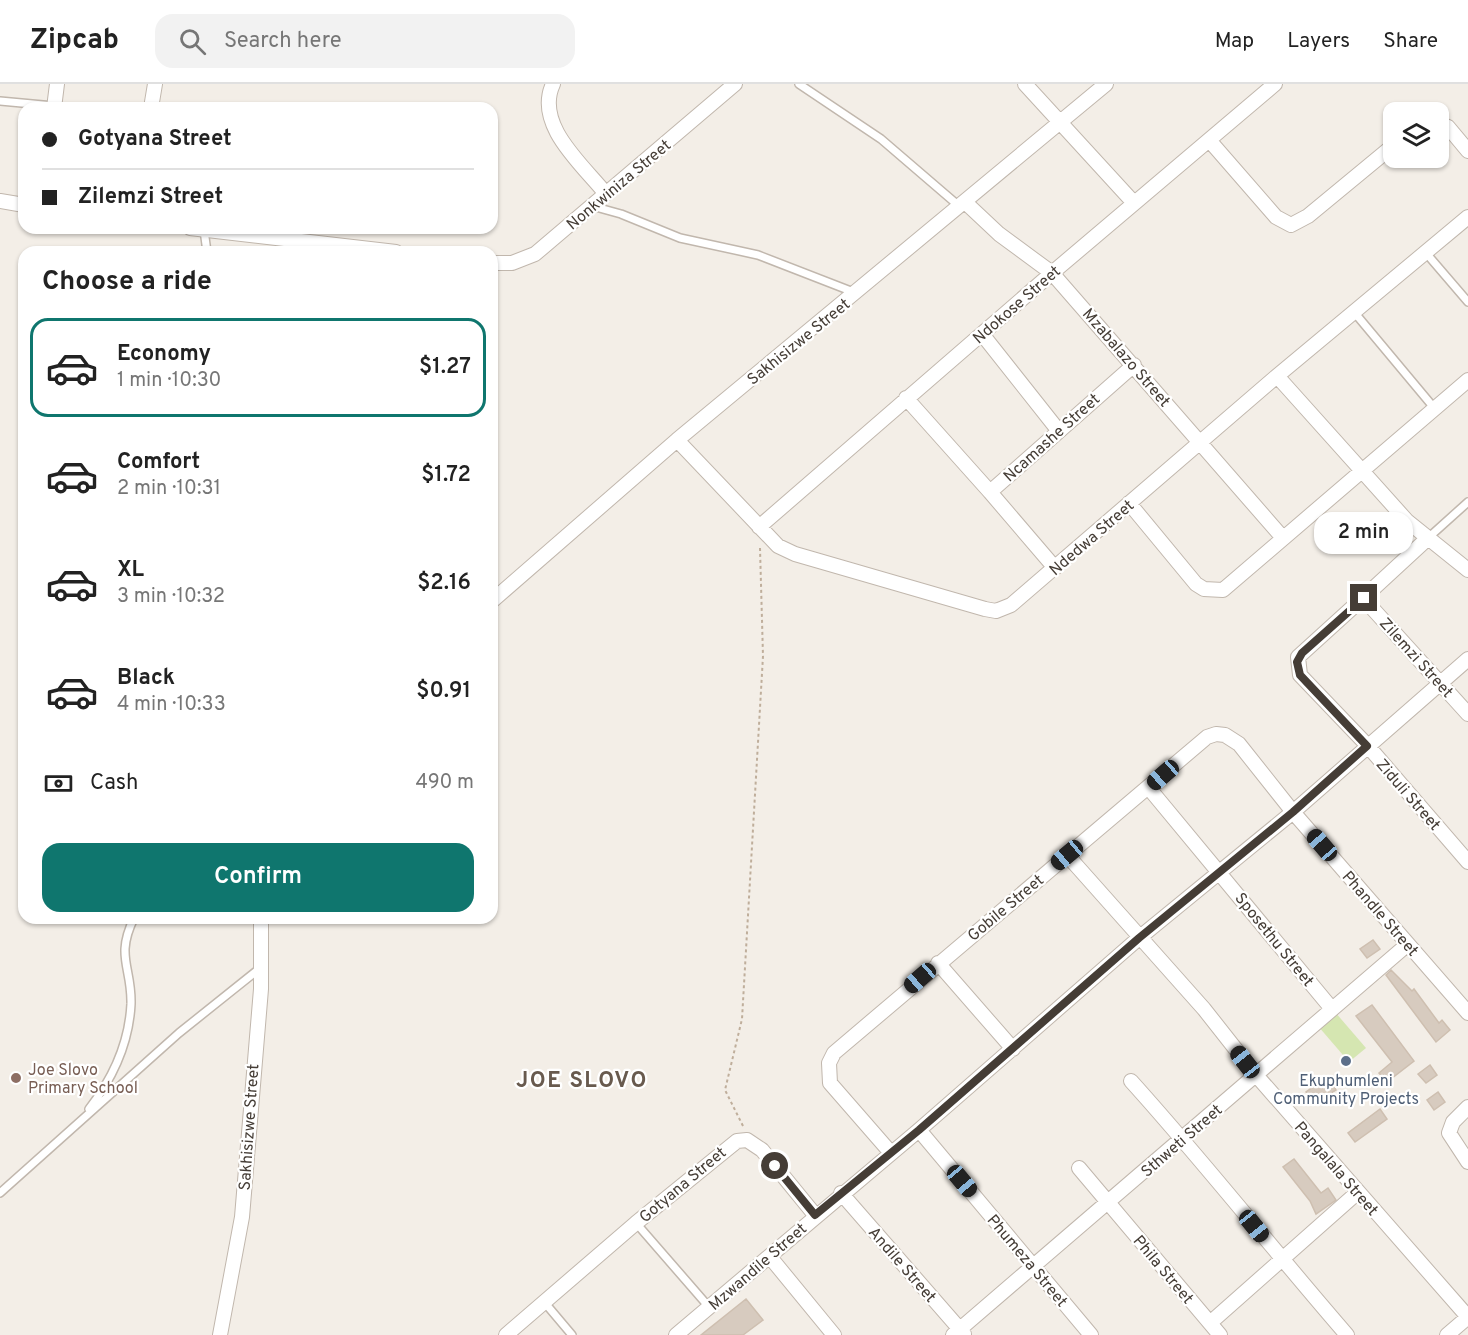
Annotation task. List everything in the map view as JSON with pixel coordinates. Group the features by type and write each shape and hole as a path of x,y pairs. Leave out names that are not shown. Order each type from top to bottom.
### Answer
{"street":[{"path":"57,84 58,102"},
{"path":"152,102 155,84"},
{"path":"553,84 548,98 551,122 568,148 606,194"},
{"name":"Nonkwiniza Street","path":"498,263 512,263 535,254 735,84"},
{"path":"1025,84 1134,204"},
{"name":"Sakhisizwe Street","path":"498,596 677,440 963,206 1106,84"},
{"name":"Ndokose Street","path":"759,527 906,398 1275,84"},
{"path":"1449,128 1468,151"},
{"path":"1209,140 1276,217 1291,225 1308,216 1383,153"},
{"path":"0,201 18,204"},
{"name":"Mzabalazo Street","path":"963,206 1052,273 1202,442 1283,538"},
{"name":"Ndedwa Street","path":"677,440 778,546 795,554 996,611 1011,605 1277,376 1468,217"},
{"path":"246,234 346,246"},
{"path":"982,334 1058,430"},
{"name":"Ncamashe Street","path":"1055,568 990,492 1134,365"},
{"path":"1277,376 1426,539 1468,570"},
{"path":"1129,503 1196,584 1204,589 1223,590 1468,380"},
{"path":"906,398 990,492"},
{"path":"1364,598 1426,539"},
{"name":"Ziduli Street","path":"1364,598 1298,657 1300,675 1367,746 1468,862"},
{"name":"Zilemzi Street","path":"1364,598 1468,714"},
{"name":"Mzwandile Street","path":"676,1335 770,1257 841,1193 919,1130 1139,938 1293,812 1468,659"},
{"name":"Gobile Street","path":"891,1153 836,1093 828,1074 829,1063 834,1053 938,963 1207,737 1216,734 1225,735 1239,744 1293,812"},
{"name":"Sposethu Street","path":"1148,787 1332,1009"},
{"name":"Phandle Street","path":"1293,812 1468,1013"},
{"name":"Pangalala Street","path":"1067,855 1204,1010 1256,1076 1468,1317"},
{"name":"Sakhisizwe Street","path":"220,1335 242,1217 261,989 259,969 261,924"},
{"name":"Sthweti Street","path":"960,1333 1033,1266 1408,944"},
{"path":"938,963 1012,1049"},
{"path":"1131,1081 1183,1139 1281,1260 1347,1335"},
{"path":"1468,1107 1453,1122 1449,1133 1468,1162"},
{"name":"Phumeza Street","path":"919,1130 1091,1335"},
{"name":"Gotyana Street","path":"506,1335 636,1222 732,1143 747,1140 762,1150 815,1215"},
{"name":"Phila Street","path":"1079,1168 1220,1335"},
{"path":"1210,1323 1358,1192"},
{"name":"Andile Street","path":"841,1193 960,1333"},
{"path":"770,1257 834,1335"},
{"path":"1447,1335 1468,1317"}],"lane":[{"path":"799,84 881,139 963,206"},
{"path":"0,101 18,103"},
{"path":"591,206 621,214 694,242 758,255 857,293"},
{"path":"1426,253 1468,302"},
{"path":"1354,312 1435,410"},
{"path":"1426,539 1468,502"},
{"path":"78,1123 103,1091 125,1046 131,1002 124,958 126,936 131,924"},
{"path":"0,1193 179,1033 259,969"},
{"path":"636,1222 709,1307"},
{"path":"545,1303 572,1335"}],"path":[{"path":"747,1140 725,1090 742,1019 763,656 759,527"}],"green space":[{"path":"1335,1012 1366,1048 1349,1062 1318,1026"}],"building":[{"path":"1373,940 1380,949 1367,958 1360,949"},
{"path":"1391,970 1412,991 1414,989 1439,1023 1442,1020 1450,1030 1436,1042 1386,975"},
{"path":"1372,1005 1414,1061 1387,1082 1379,1073 1392,1062 1356,1016"},
{"path":"1430,1065 1437,1075 1426,1083 1418,1074"},
{"path":"1328,1076 1336,1090 1314,1104 1306,1092"},
{"path":"1438,1092 1445,1102 1434,1110 1427,1100"},
{"path":"1380,1109 1387,1119 1355,1142 1348,1133"},
{"path":"1294,1159 1321,1193 1328,1188 1336,1200 1316,1214 1310,1201 1283,1167"},
{"path":"746,1299 763,1320 743,1335 701,1335"}],"place":[{"name":"Ekuphumleni Community Projects","path":"1346,1061"},
{"name":"Joe Slovo Primary School","path":"16,1078"}],"district":[{"name":"JOE SLOVO","path":"582,1079"}],"route":[{"path":"775,1166 815,1215 919,1130 1139,938 1293,812 1367,746 1300,675 1297,662 1302,653 1364,598"}]}
